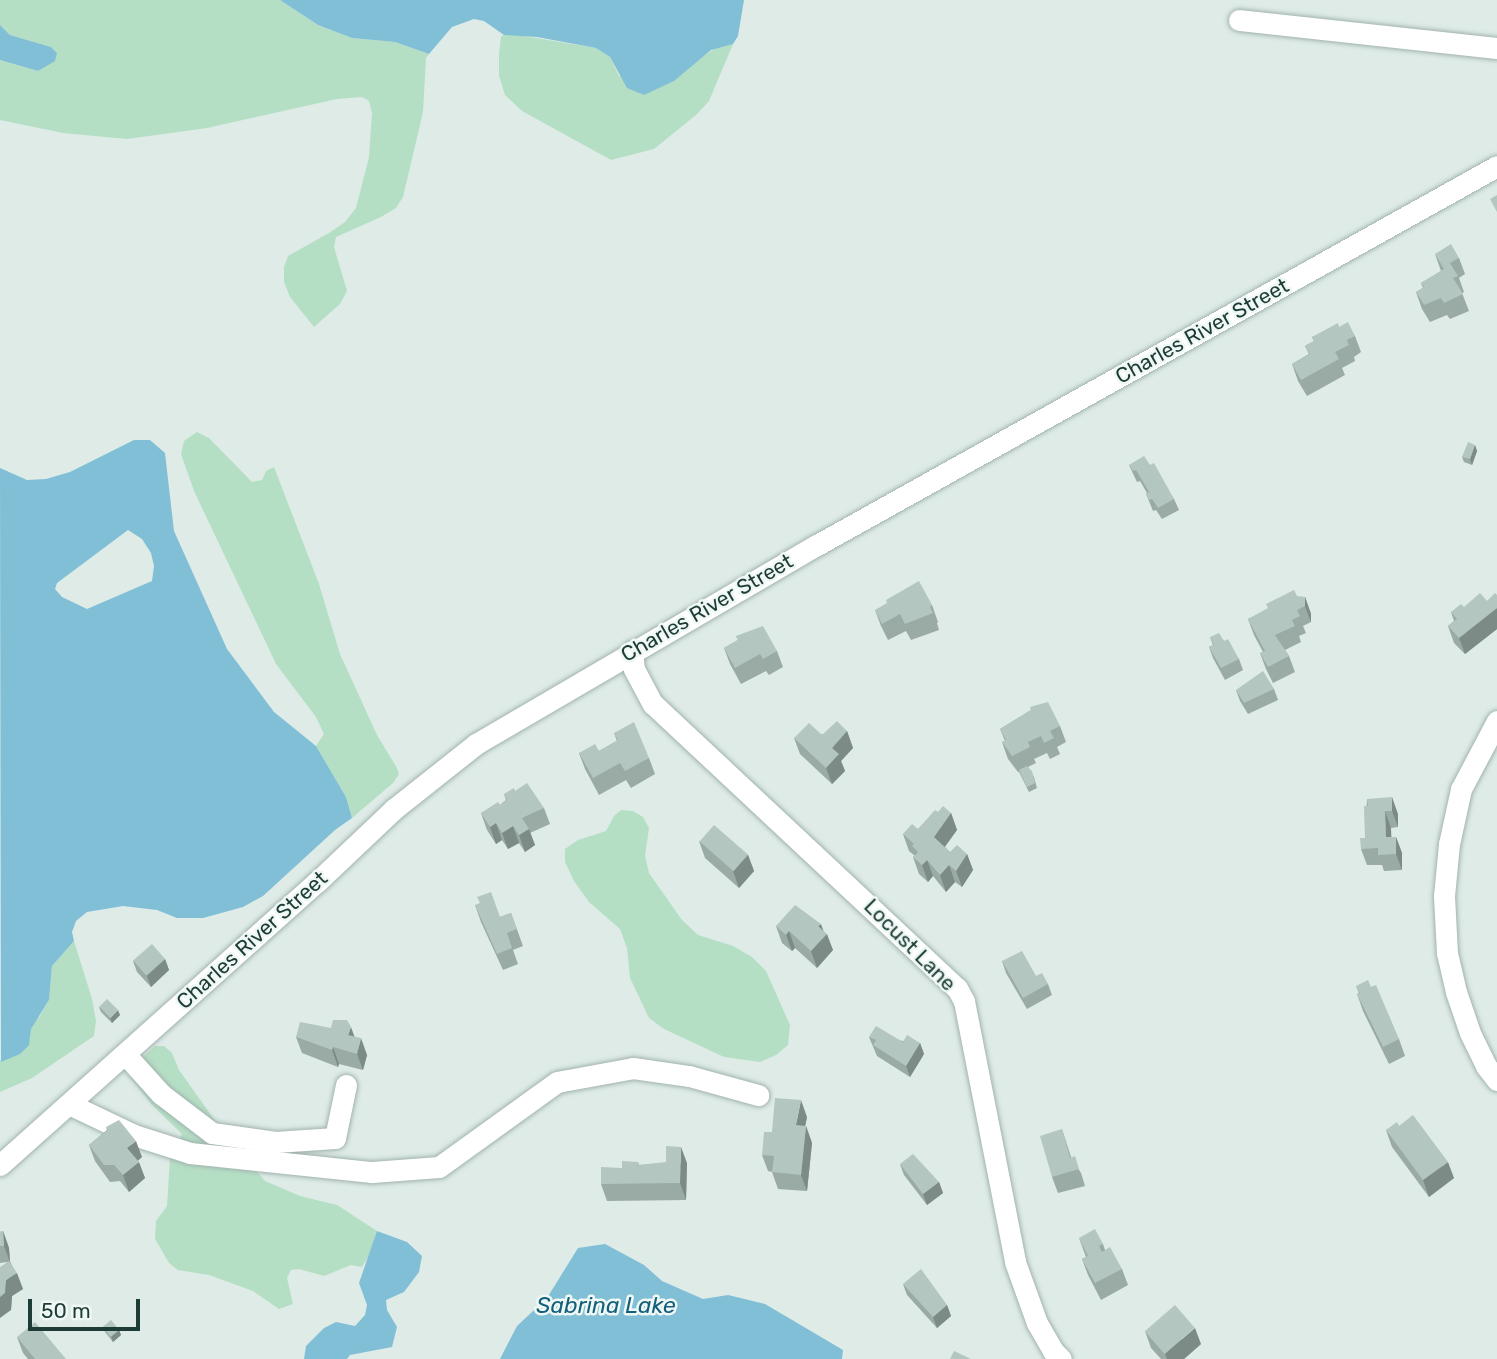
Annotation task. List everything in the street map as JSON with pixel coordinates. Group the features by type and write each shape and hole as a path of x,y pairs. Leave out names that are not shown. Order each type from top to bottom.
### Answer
{"street":[{"path":"1239,20 1497,48"},
{"name":"Charles River Street","path":"0,1165 317,882 386,816 443,768 534,707 817,545 1497,166"},
{"name":"Locust Lane","path":"632,651 634,669 653,704 957,988 964,1001 1015,1262 1037,1323 1053,1352 1061,1359"},
{"path":"1497,721 1461,789 1449,844 1444,896 1447,953 1456,992 1469,1032 1486,1066 1497,1080"},
{"path":"125,1054 161,1094 212,1133 262,1140 335,1138 346,1085"},
{"path":"69,1104 134,1135 190,1153 372,1172 439,1167 557,1082 633,1068 689,1076 758,1094"}],"green space":[{"path":"0,0 280,0 318,25 352,38 395,42 429,54 426,58 423,112 403,197 396,208 381,217 336,237 334,247 347,291 340,304 314,327 290,297 284,282 284,267 288,256 345,222 356,208 369,157 372,113 369,101 362,97 337,99 207,128 127,139 63,133 0,120 0,60 38,71 57,53 51,47 10,35 0,25"},
{"path":"506,33 596,48 610,57 619,76 696,61 720,45 733,44 709,101 696,115 654,149 611,160 522,111 505,95 499,76 499,54 501,37"},
{"path":"197,432 209,438 252,482 262,480 266,471 274,467 319,584 340,654 377,735 397,768 399,774 393,783 352,818 346,797 316,746 324,734 316,717 276,664 194,491 181,454 184,441"},
{"path":"621,810 633,811 643,817 649,828 645,856 649,873 682,920 698,935 733,946 752,957 766,971 790,1025 788,1045 776,1055 760,1062 724,1057 664,1029 649,1018 630,978 627,948 620,929 589,902 565,862 565,849 578,840 606,831 614,816"},
{"path":"74,941 92,999 96,1021 94,1036 32,1078 0,1092 0,1061 40,1016 49,1000 52,966"},
{"path":"155,1046 164,1046 172,1053 179,1070 226,1136 265,1181 300,1196 337,1205 377,1231 370,1254 362,1267 351,1265 324,1276 299,1269 291,1270 287,1278 293,1304 279,1309 253,1291 209,1275 178,1270 169,1263 155,1239 156,1221 167,1206 170,1158 182,1134 152,1105 131,1078 131,1068"}],"water":[{"path":"280,0 744,0 738,36 733,44 711,50 674,81 644,95 627,88 610,57 596,48 537,37 504,35 484,21 474,19 452,27 429,54 395,42 352,38 318,25"},
{"path":"0,25 10,35 51,47 57,53 55,61 38,71 0,60"},
{"path":"134,440 150,440 165,453 174,531 227,649 274,712 316,746 346,797 352,818 335,830 263,896 243,907 203,918 177,918 157,910 123,906 87,912 76,921 72,932 74,941 52,966 49,1000 31,1029 29,1045 20,1054 1,1062 0,468 27,480 46,479 70,472","holes":["128,530 142,539 151,553 154,566 152,581 87,609 62,597 55,589 57,583"]},
{"path":"377,1231 407,1242 422,1256 419,1272 404,1292 386,1300 387,1310 397,1327 392,1347 350,1355 347,1359 304,1359 306,1346 324,1328 336,1322 355,1326 365,1315 367,1305 359,1283"},
{"name":"Sabrina Lake","path":"605,1244 644,1265 662,1281 703,1299 728,1295 765,1304 843,1350 842,1359 500,1359 517,1326 547,1298 578,1248"}],"building":[{"path":"1497,195 1497,212 1490,199"},
{"path":"1451,244 1459,258 1450,263 1458,276 1453,278 1463,294 1444,303 1441,298 1424,305 1416,292 1424,287 1421,283 1444,269 1435,254"},
{"path":"1348,322 1355,336 1347,340 1349,345 1335,352 1339,359 1301,380 1292,364 1310,354 1305,346 1314,341 1312,337 1338,323 1339,327"},
{"path":"1468,442 1475,445 1470,459 1462,457"},
{"path":"1144,456 1150,465 1154,463 1174,499 1158,508 1152,499 1149,500 1146,494 1149,492 1136,470 1133,471 1129,465"},
{"path":"919,581 932,605 930,607 933,613 905,624 900,614 882,624 875,610 887,603 886,600"},
{"path":"1294,590 1297,596 1305,597 1305,606 1297,610 1300,616 1292,620 1295,626 1275,635 1289,656 1268,667 1260,653 1265,651 1248,619 1268,608 1266,604"},
{"path":"1480,593 1487,601 1495,593 1497,608 1459,638 1448,626 1457,619 1451,612 1461,604 1464,607"},
{"path":"763,626 777,651 763,659 760,654 735,668 724,648 738,640 736,636"},
{"path":"1219,633 1224,641 1228,639 1239,659 1221,668 1209,647 1214,645 1210,637"},
{"path":"1263,671 1274,689 1244,703 1236,690"},
{"path":"1048,702 1060,726 1050,731 1054,738 1044,743 1041,736 1028,742 1030,747 1012,756 1002,742 1006,740 1000,729 1031,710 1030,707"},
{"path":"837,721 847,731 832,748 839,754 826,768 794,738 809,723 822,735"},
{"path":"634,722 649,758 625,771 620,763 593,778 579,753 595,744 599,751 618,740 614,733"},
{"path":"1027,766 1032,771 1035,783 1027,787 1019,770"},
{"path":"527,783 544,808 522,818 529,829 519,835 513,826 502,833 496,823 490,827 481,813 498,802 500,805 507,800 504,794"},
{"path":"1392,797 1392,811 1385,811 1386,837 1396,837 1396,854 1378,855 1378,848 1361,849 1360,838 1365,838 1364,806 1368,806 1367,799"},
{"path":"943,806 951,813 934,837 950,852 957,845 967,854 956,871 949,865 940,875 927,860 922,865 913,857 918,852 903,834 912,824 918,829 935,810 938,812"},
{"path":"714,825 748,855 734,871 700,842"},
{"path":"491,892 500,917 511,913 517,929 507,933 512,948 497,954 475,905 480,903 477,897"},
{"path":"795,905 821,924 818,926 827,934 811,951 789,931 786,935 776,926"},
{"path":"152,944 165,959 146,975 133,960"},
{"path":"1022,951 1036,976 1042,973 1048,984 1023,998 1002,961"},
{"path":"1368,980 1371,987 1376,985 1399,1039 1383,1047 1357,994 1360,993 1356,986"},
{"path":"107,999 118,1010 111,1018 99,1007"},
{"path":"333,1020 347,1020 351,1027 348,1035 361,1038 357,1054 333,1047 332,1050 296,1037 300,1022 331,1028"},
{"path":"876,1026 903,1042 907,1035 920,1043 906,1066 873,1045 876,1040 869,1037"},
{"path":"775,1098 801,1100 796,1125 806,1126 801,1175 772,1172 774,1156 762,1155 764,1132 772,1132"},
{"path":"1413,1115 1448,1162 1423,1180 1386,1130 1397,1122 1399,1126"},
{"path":"119,1120 136,1141 127,1148 139,1162 123,1175 114,1165 104,1165 89,1145 108,1130 106,1127"},
{"path":"1062,1129 1070,1158 1075,1156 1079,1169 1052,1177 1040,1136"},
{"path":"666,1146 681,1147 680,1183 601,1184 601,1167 622,1168 622,1161 638,1162 638,1165 666,1162"},
{"path":"913,1154 939,1182 923,1194 900,1164"},
{"path":"1095,1229 1103,1244 1099,1246 1102,1252 1110,1247 1122,1269 1095,1283 1082,1259 1088,1256 1079,1238"},
{"path":"3,1231 4,1246 0,1246 0,1232"},
{"path":"9,1261 17,1273 6,1280 5,1293 0,1297 0,1267"},
{"path":"921,1269 947,1305 933,1317 903,1284"},
{"path":"1175,1305 1195,1328 1164,1354 1145,1331"},
{"path":"111,1320 119,1330 111,1337 102,1327"},
{"path":"35,1322 66,1359 35,1359 17,1337"},
{"path":"954,1351 971,1359 950,1359"}]}
